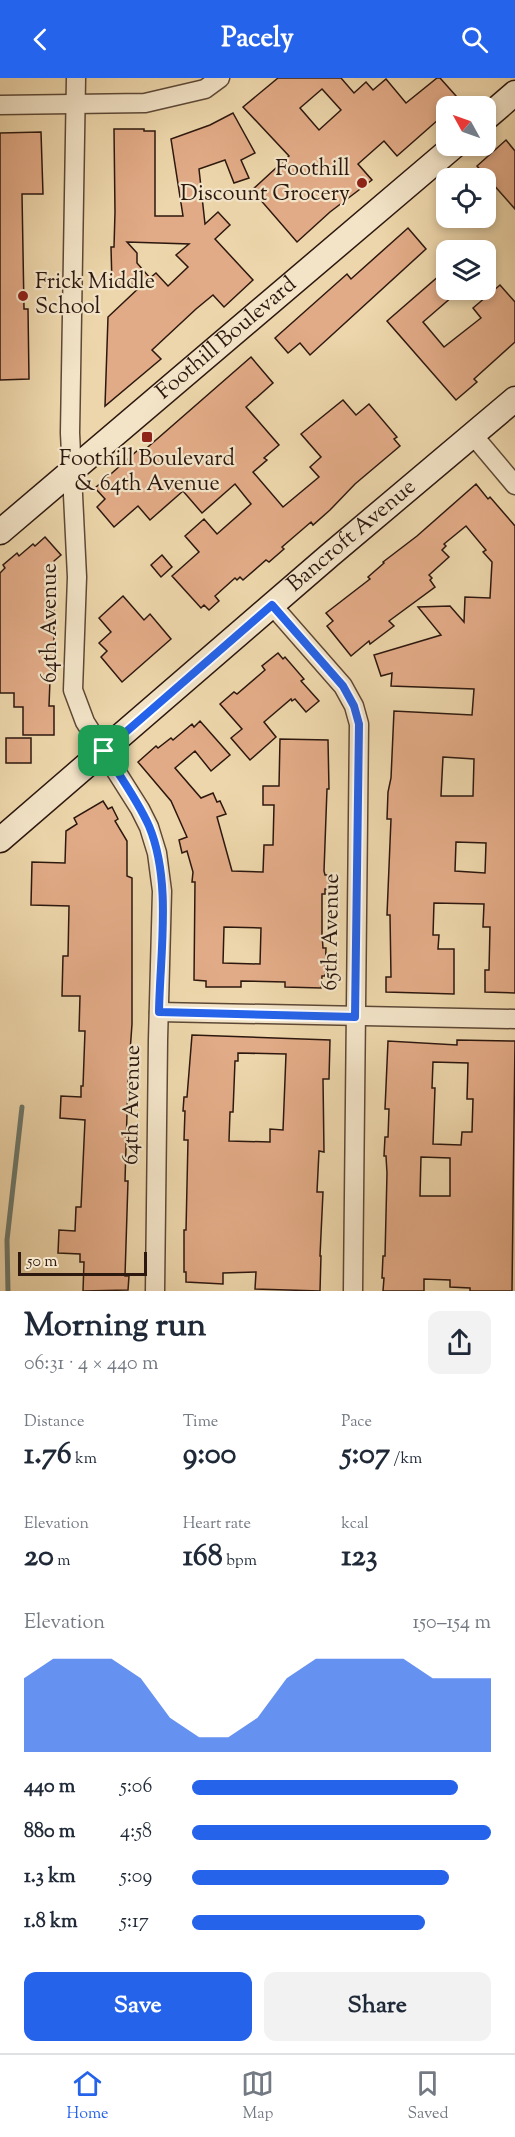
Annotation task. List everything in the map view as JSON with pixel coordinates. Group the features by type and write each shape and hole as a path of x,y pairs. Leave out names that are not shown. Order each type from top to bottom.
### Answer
{"street":[{"name":"64th Avenue","path":"76,78 70,433 77,577 73,690 85,722 140,809 149,827 157,853 162,891 155,1291"},
{"path":"0,105 145,104 205,88 220,78"},
{"path":"496,109 515,93"},
{"name":"Foothill Boulevard","path":"0,532 442,156"},
{"name":"Bancroft Avenue","path":"0,840 515,399"},
{"path":"472,434 515,485"},
{"name":"65th Avenue","path":"272,605 343,686 354,706 359,724 352,1291"},
{"path":"159,1012 515,1019"}],"building":[{"path":"278,78 341,78 354,93 366,82 373,90 386,79 406,103 440,78 456,96 436,96 436,122 397,156 384,141 358,164 372,180 330,212 297,242 252,190 289,156 243,107","holes":["322,89 341,110 319,130 300,108"]},
{"path":"233,113 255,153 241,160 249,178 234,183 225,160 199,169 205,224 218,212 230,225 215,239 253,280 224,307 213,295 196,309 152,350 161,359 105,406 108,317 143,284 112,285 111,247 114,247 115,212 114,129 155,131 155,216 183,216 171,139 210,125","holes":["127,242 189,244 176,255 188,267 168,286 156,273 150,278 137,263 137,253"]},
{"path":"41,132 43,194 22,194 24,309 28,309 29,379 0,380 0,133"},
{"path":"506,140 515,151 515,209 496,188 496,168 479,168 477,166 488,156 496,156 496,149"},
{"path":"408,228 426,249 310,355 300,343 288,353 275,338 347,274 351,279"},
{"path":"436,279 436,300 448,300 423,322 444,347 481,318 473,308 482,300 496,300 496,288 500,285 515,302 515,342 474,379 477,382 456,400 387,321"},
{"path":"251,357 273,383 246,407 279,445 253,472 283,507 319,477 310,467 321,457 301,434 343,400 356,415 369,404 397,437 394,439 400,446 355,484 313,525 311,522 282,547 284,549 269,562 266,560 243,580 240,577 237,580 235,578 215,596 219,601 209,610 204,605 201,608 172,576 199,552 185,536 204,519 217,534 251,504 235,484 202,513 183,491 150,520 138,506 114,527 97,507 105,499 95,488 138,450 141,453"},
{"path":"476,484 515,526 515,993 485,992 485,970 489,970 490,927 483,927 484,904 434,903 433,935 439,935 438,949 454,949 454,994 386,992 386,977 391,977 390,915 387,915 391,819 387,819 394,711 472,715 474,689 391,686 392,673 381,676 374,655 441,635 418,607 450,606 464,622 465,597 490,598 492,562 483,552 486,550 466,526 444,544 446,546 442,550 449,557 429,575 435,587 389,621 394,626 370,644 369,641 351,656 327,626 333,621 326,613 370,579 368,577 383,562 417,536","holes":["443,757 474,759 473,796 441,796","456,842 486,843 485,873 455,871"]},
{"path":"45,537 61,555 54,561 54,680 50,680 49,706 54,706 54,735 23,735 23,707 14,707 14,693 0,693 0,573 5,568 3,565 17,553 19,556"},
{"path":"162,555 172,567 161,577 151,565"},
{"path":"123,596 144,620 150,614 171,639 122,682 101,657 107,651 99,643 111,632 99,618"},
{"path":"278,653 283,659 285,657 304,679 301,681 319,701 306,712 295,699 292,701 291,699 264,722 276,737 250,760 231,738 242,729 220,704 234,692 237,694 265,670 262,666"},
{"path":"200,721 230,755 211,771 195,751 175,768 201,798 213,793 217,802 220,801 226,814 217,817 232,871 263,872 264,845 273,845 274,805 263,805 263,786 279,786 280,739 328,740 329,789 327,789 324,871 325,875 329,875 329,889 325,889 325,894 322,894 323,948 326,948 325,976 322,976 321,988 285,987 285,982 241,981 241,987 206,987 206,981 194,980 195,882 192,882 193,872 187,851 182,853 179,840 187,837 171,801 138,762 156,746 158,748 171,738 173,740 192,724 194,727","holes":["224,927 261,928 260,964 223,963"]},
{"path":"6,738 31,738 31,763 6,763"},
{"path":"103,801 108,809 112,807 118,819 115,821 127,841 127,876 132,878 132,1024 125,1181 128,1181 125,1276 129,1276 128,1290 83,1291 84,1262 80,1262 80,1254 58,1253 59,1230 75,1231 76,1207 81,1207 85,1120 60,1118 61,1096 81,1097 85,1031 79,1031 80,996 62,996 63,956 68,956 69,906 31,905 32,862 65,863 66,831 77,824 74,818"},
{"path":"192,1035 330,1040 329,1079 323,1079 324,1152 319,1151 317,1192 323,1192 320,1291 255,1289 256,1272 223,1273 223,1284 186,1282 184,1230 186,1230 188,1140 184,1140 185,1111 183,1111 184,1097 187,1097","holes":["238,1053 286,1054 283,1130 270,1129 270,1142 229,1141 230,1112 233,1112 235,1061 238,1061"]},
{"path":"457,1040 515,1041 512,1291 470,1291 470,1288 450,1287 450,1280 424,1279 424,1291 383,1291 387,1173 386,1156 384,1156 385,1137 388,1137 389,1109 385,1109 388,1041 457,1045","holes":["433,1062 468,1063 467,1099 473,1099 472,1132 462,1132 461,1145 433,1144 435,1088 432,1088","421,1157 450,1158 450,1196 420,1196"]}],"waterway":[{"path":"8,1291 7,1240 22,1107"}],"place":[{"name":"Foothill Discount Grocery","path":"362,183"},
{"name":"Frick Middle School","path":"23,296"},
{"name":"Foothill Boulevard & 64th Avenue","path":"147,437"}],"route":[{"path":"272,605 343,686 354,706 359,724 355,1017 159,1012 162,891 157,853 149,827 140,809 104,751 272,605"}]}
